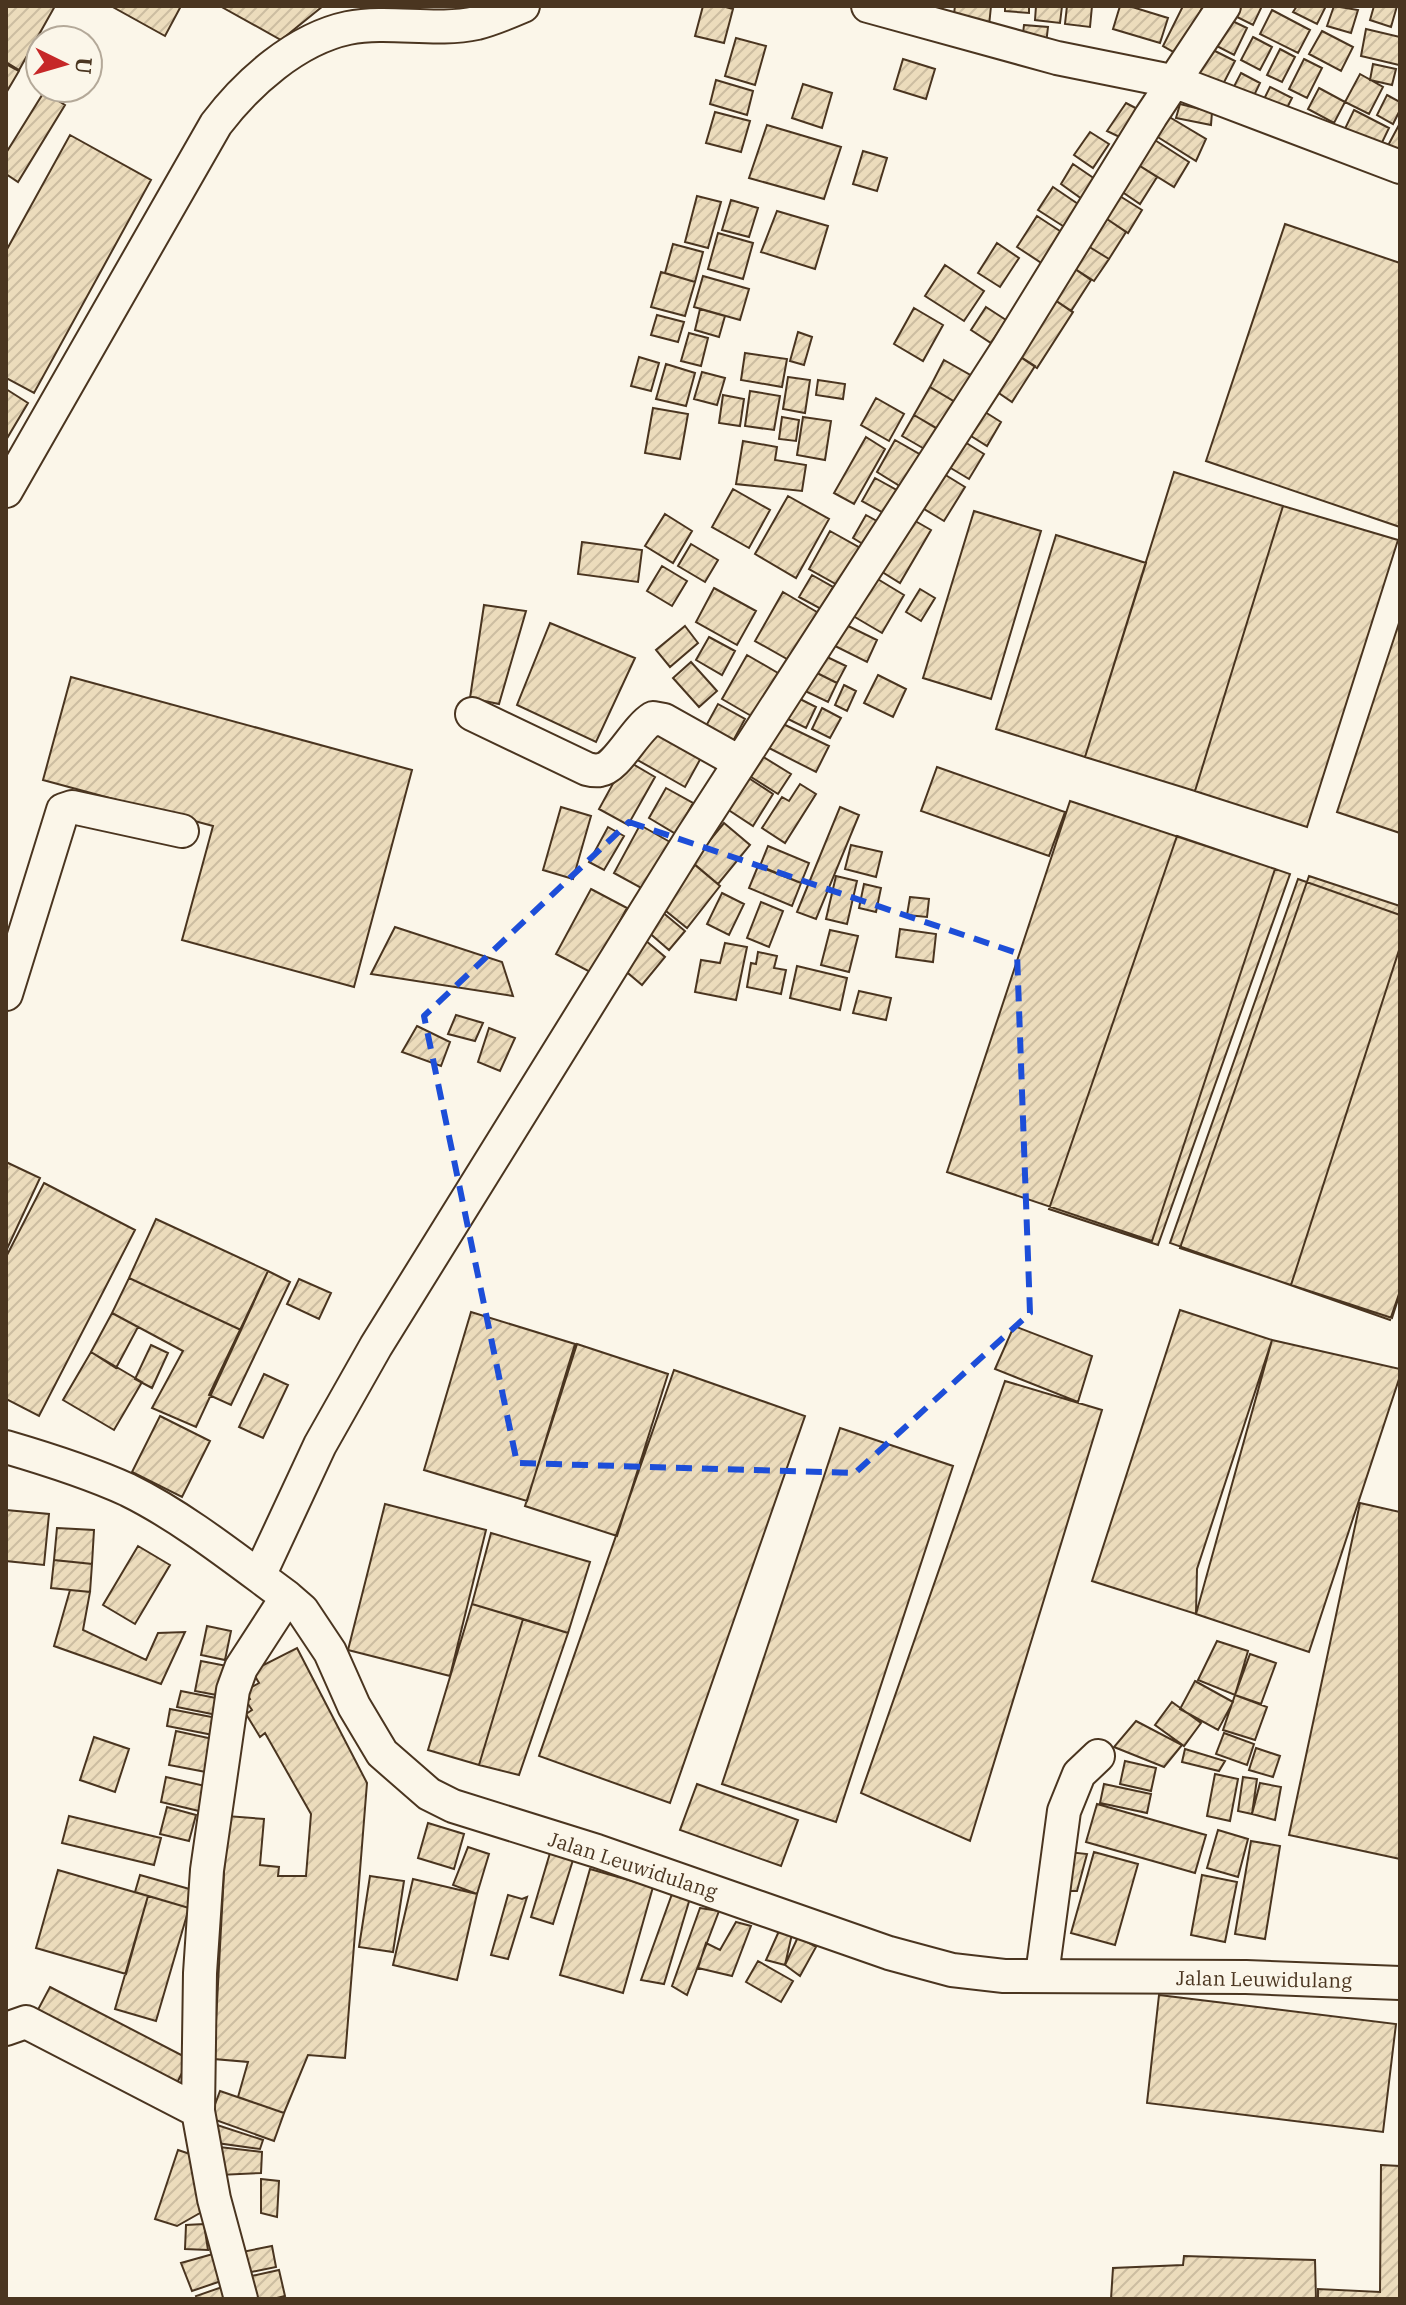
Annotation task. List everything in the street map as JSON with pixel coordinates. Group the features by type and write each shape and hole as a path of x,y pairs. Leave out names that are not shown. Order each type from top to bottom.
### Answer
{"street":[{"path":"6,491 216,124 257,77 323,37 348,28 477,23 523,6"},
{"path":"868,6 1057,58 1164,99 1400,167"},
{"path":"259,1576 320,1445 376,1346 739,762 1008,348 1224,6"},
{"path":"472,714 587,769 600,770 610,766 642,725 653,718 664,720 739,762"},
{"path":"6,994 14,947 63,810 72,807 182,831"},
{"name":"Jalan Leuwidulang","path":"6,1447 60,1463 127,1490 168,1514 287,1597 302,1610 330,1652 370,1737 393,1765 429,1794 479,1815 597,1851 925,1964 972,1974 1246,1977 1400,1983"},
{"path":"241,2299 214,2199 198,2111 200,1973 207,1870 233,1690 241,1668 287,1597"},
{"path":"1042,1975 1064,1811 1079,1774 1098,1756"},
{"path":"6,2029 26,2022 198,2111"}],"highlighted area":[{"path":"629,822 1017,953 1030,1313 855,1473 517,1463 424,1016"}],"building":[{"path":"6,6 55,6 45,24 24,24 24,61 19,70 6,62"},
{"path":"111,6 181,6 165,36"},
{"path":"220,6 323,6 281,40"},
{"path":"703,6 733,9 724,43 695,36"},
{"path":"955,6 991,6 989,26 953,22"},
{"path":"1005,6 1029,6 1029,13 1005,11"},
{"path":"1036,6 1062,6 1060,23 1035,20"},
{"path":"1067,6 1092,6 1090,27 1065,24"},
{"path":"1120,6 1168,18 1160,43 1113,29"},
{"path":"1183,6 1203,6 1179,55 1163,46"},
{"path":"1235,6 1262,6 1253,25 1231,14"},
{"path":"1297,6 1326,6 1317,24 1293,12"},
{"path":"1334,6 1358,10 1351,33 1327,26"},
{"path":"1374,6 1397,6 1391,27 1370,20"},
{"path":"1272,10 1310,30 1298,53 1260,34"},
{"path":"1224,17 1247,28 1234,55 1211,43"},
{"path":"1024,25 1048,27 1046,44 1022,42"},
{"path":"1366,29 1400,37 1399,65 1361,56"},
{"path":"1322,31 1353,47 1341,71 1309,54"},
{"path":"1253,37 1272,47 1260,70 1241,60"},
{"path":"736,38 766,46 755,85 725,76"},
{"path":"1207,47 1235,61 1219,92 1191,78"},
{"path":"1280,49 1295,57 1282,82 1267,75"},
{"path":"903,59 935,69 926,99 894,89"},
{"path":"1304,59 1322,68 1307,98 1289,89"},
{"path":"6,64 19,71 6,93"},
{"path":"1373,64 1396,69 1392,85 1370,80"},
{"path":"1241,73 1260,83 1248,108 1228,98"},
{"path":"1360,74 1383,87 1369,114 1345,102"},
{"path":"716,80 753,91 747,115 710,104"},
{"path":"803,84 832,93 822,128 792,118"},
{"path":"1270,87 1292,98 1281,120 1259,109"},
{"path":"1319,88 1345,102 1334,123 1308,109"},
{"path":"1387,95 1400,102 1400,110 1393,124 1377,115"},
{"path":"1126,103 1145,113 1130,142 1107,131"},
{"path":"37,104 65,105 18,182 6,174 6,153"},
{"path":"1180,104 1212,112 1211,125 1176,118"},
{"path":"1354,110 1389,128 1376,155 1341,137"},
{"path":"715,112 750,121 741,152 706,143"},
{"path":"1166,115 1206,139 1196,161 1153,134"},
{"path":"1400,123 1400,161 1384,153"},
{"path":"767,125 841,147 824,199 749,178"},
{"path":"1090,132 1109,144 1093,168 1074,155"},
{"path":"70,135 151,180 34,393 6,378 6,251"},
{"path":"1147,135 1189,162 1174,187 1132,161"},
{"path":"863,151 887,158 877,191 853,184"},
{"path":"1132,161 1157,177 1140,204 1115,187"},
{"path":"1073,164 1095,179 1082,199 1061,184"},
{"path":"1053,187 1081,206 1066,228 1038,210"},
{"path":"1115,193 1142,210 1128,233 1101,215"},
{"path":"697,196 721,202 708,248 685,242"},
{"path":"731,200 758,208 749,237 722,230"},
{"path":"777,211 828,226 815,269 761,252"},
{"path":"1101,215 1126,232 1109,259 1083,243"},
{"path":"1037,216 1063,233 1043,264 1017,247"},
{"path":"1285,224 1400,263 1400,527 1206,461"},
{"path":"718,233 753,243 743,279 708,269"},
{"path":"997,243 1019,258 1000,287 978,273"},
{"path":"1083,243 1109,259 1094,281 1069,265"},
{"path":"673,244 703,252 695,282 665,273"},
{"path":"945,265 984,291 964,321 925,296"},
{"path":"1069,265 1091,280 1071,311 1049,296"},
{"path":"661,272 695,282 685,316 651,307"},
{"path":"703,276 749,289 740,320 694,307"},
{"path":"1049,296 1073,312 1037,368 1013,352"},
{"path":"986,307 1006,320 991,343 971,330"},
{"path":"914,308 943,325 923,361 894,344"},
{"path":"700,309 725,316 719,337 695,330"},
{"path":"657,315 684,322 678,342 651,335"},
{"path":"798,332 812,337 804,365 790,361"},
{"path":"689,333 708,338 701,366 681,361"},
{"path":"1013,352 1035,366 1012,402 990,387"},
{"path":"745,353 787,359 782,387 741,380"},
{"path":"639,357 659,363 651,391 631,386"},
{"path":"944,360 972,376 957,403 930,387"},
{"path":"666,364 695,373 686,406 656,399"},
{"path":"702,372 725,378 717,405 694,399"},
{"path":"788,377 810,380 805,413 783,409"},
{"path":"818,380 845,384 843,399 816,395"},
{"path":"930,387 957,403 941,431 914,415"},
{"path":"6,389 28,403 6,440"},
{"path":"750,391 780,396 774,430 745,426"},
{"path":"723,395 744,399 740,426 719,423"},
{"path":"876,398 904,414 889,441 861,425"},
{"path":"977,407 1001,422 987,446 963,431"},
{"path":"653,408 688,414 680,459 645,453"},
{"path":"914,415 940,430 928,451 902,436"},
{"path":"782,417 799,420 796,441 779,439"},
{"path":"803,417 831,421 825,460 797,455"},
{"path":"866,437 885,449 854,504 834,493"},
{"path":"960,439 984,454 969,479 944,464"},
{"path":"895,440 921,455 903,488 877,472"},
{"path":"743,441 777,447 775,460 806,465 802,491 736,484"},
{"path":"939,471 965,487 944,521 919,506"},
{"path":"1174,472 1283,506 1195,791 1085,757"},
{"path":"875,478 902,493 889,516 862,501"},
{"path":"733,489 770,510 749,548 712,527"},
{"path":"788,496 829,519 796,578 755,554"},
{"path":"1283,506 1398,540 1307,827 1195,791"},
{"path":"974,511 1041,531 991,699 923,678"},
{"path":"665,514 692,531 673,563 645,546"},
{"path":"866,515 884,525 871,549 853,538"},
{"path":"910,518 931,530 900,583 879,570"},
{"path":"830,531 862,549 841,587 809,569"},
{"path":"1056,535 1146,563 1085,757 996,729"},
{"path":"582,542 642,550 638,582 578,574"},
{"path":"691,544 718,560 705,582 678,566"},
{"path":"662,566 687,581 672,606 647,591"},
{"path":"812,575 833,587 821,609 799,597"},
{"path":"871,575 904,595 882,633 848,613"},
{"path":"714,588 756,611 737,645 696,622"},
{"path":"920,589 935,598 921,621 906,612"},
{"path":"783,592 822,615 794,663 755,641"},
{"path":"484,605 526,611 499,704 470,698"},
{"path":"1400,620 1400,833 1337,812"},
{"path":"840,622 877,640 867,662 829,643"},
{"path":"550,623 635,658 596,742 517,705"},
{"path":"685,626 698,643 670,667 656,650"},
{"path":"709,637 735,651 722,675 696,660"},
{"path":"747,655 778,673 753,717 722,699"},
{"path":"825,656 846,666 837,683 817,673"},
{"path":"691,662 717,691 699,707 673,678"},
{"path":"813,671 837,683 828,702 803,690"},
{"path":"878,675 906,689 893,717 864,703"},
{"path":"71,677 412,770 354,987 182,940 213,826 43,780"},
{"path":"844,685 856,691 847,711 835,705"},
{"path":"794,696 816,707 806,728 784,717"},
{"path":"718,704 745,719 733,741 706,726"},
{"path":"822,708 841,718 830,738 812,729"},
{"path":"779,722 829,746 816,772 767,747"},
{"path":"650,727 702,756 685,787 634,758"},
{"path":"752,750 791,774 778,794 740,770"},
{"path":"626,760 655,777 628,825 599,809"},
{"path":"937,767 1065,812 1049,856 921,811"},
{"path":"744,775 773,794 753,826 724,807"},
{"path":"800,784 816,794 785,843 762,828 782,797 789,801"},
{"path":"666,788 693,803 676,834 649,818"},
{"path":"1070,801 1275,869 1152,1241 947,1172"},
{"path":"561,807 591,816 573,879 543,870"},
{"path":"840,807 859,815 816,919 797,912"},
{"path":"724,823 750,845 718,884 692,862"},
{"path":"640,825 670,842 643,889 614,873"},
{"path":"608,827 624,836 604,870 589,862"},
{"path":"1177,836 1290,874 1158,1245 1049,1209"},
{"path":"851,845 882,852 876,877 845,869"},
{"path":"768,846 809,863 801,883 760,866"},
{"path":"695,865 720,886 687,928 661,907"},
{"path":"758,866 801,883 792,906 749,888"},
{"path":"836,876 857,881 847,924 826,919"},
{"path":"1309,876 1400,906 1400,947 1291,1285 1180,1248"},
{"path":"1298,879 1400,915 1400,1291 1390,1320 1170,1243"},
{"path":"864,884 881,888 876,912 859,908"},
{"path":"591,889 627,908 592,973 556,954"},
{"path":"722,893 744,904 729,935 707,924"},
{"path":"910,897 929,899 927,917 907,915"},
{"path":"761,902 783,911 769,947 747,938"},
{"path":"661,911 685,931 669,950 646,930"},
{"path":"395,927 502,962 513,996 371,974"},
{"path":"900,929 936,934 933,962 896,957"},
{"path":"830,930 858,936 849,972 821,965"},
{"path":"645,940 665,957 642,985 622,968"},
{"path":"725,943 747,947 736,1000 695,992 701,960 720,963"},
{"path":"1400,947 1400,1293 1392,1318 1291,1285"},
{"path":"758,952 777,956 774,968 786,970 781,994 747,987 751,963 756,964"},
{"path":"797,966 847,978 840,1010 790,998"},
{"path":"859,991 891,998 886,1020 853,1013"},
{"path":"456,1015 483,1023 475,1041 448,1034"},
{"path":"417,1026 450,1042 441,1066 402,1052"},
{"path":"489,1028 515,1038 500,1071 478,1062"},
{"path":"6,1162 40,1178 6,1251"},
{"path":"44,1183 135,1230 39,1416 6,1399 6,1257"},
{"path":"156,1219 268,1271 241,1330 129,1278"},
{"path":"268,1271 290,1282 231,1405 209,1395"},
{"path":"129,1278 241,1330 196,1427 152,1408 183,1351 112,1313"},
{"path":"299,1279 331,1293 319,1319 287,1304"},
{"path":"1180,1310 1272,1340 1197,1569 1196,1614 1092,1581"},
{"path":"471,1312 575,1344 527,1501 424,1470"},
{"path":"112,1313 138,1327 116,1368 91,1352"},
{"path":"1014,1326 1092,1356 1078,1402 995,1369"},
{"path":"1272,1340 1400,1369 1309,1652 1196,1614"},
{"path":"577,1344 668,1374 617,1536 525,1506"},
{"path":"151,1345 168,1353 152,1388 135,1379"},
{"path":"91,1352 142,1382 114,1430 63,1400"},
{"path":"674,1370 805,1416 670,1803 539,1756"},
{"path":"264,1374 288,1385 263,1438 239,1427"},
{"path":"1005,1381 1102,1410 970,1841 861,1793"},
{"path":"160,1416 210,1441 182,1497 132,1472"},
{"path":"840,1428 953,1466 836,1822 722,1784"},
{"path":"1360,1503 1400,1512 1400,1859 1289,1835"},
{"path":"385,1504 486,1530 450,1676 348,1650"},
{"path":"6,1510 49,1514 44,1565 6,1561"},
{"path":"57,1528 94,1530 92,1564 54,1560"},
{"path":"491,1533 590,1562 568,1633 472,1604"},
{"path":"138,1546 170,1565 135,1624 103,1605"},
{"path":"54,1560 92,1564 90,1592 51,1588"},
{"path":"70,1590 90,1592 83,1630 146,1660 158,1633 185,1632 161,1684 54,1646"},
{"path":"472,1604 523,1619 479,1765 428,1750"},
{"path":"523,1619 568,1633 519,1775 479,1765"},
{"path":"207,1626 231,1631 225,1660 201,1655"},
{"path":"1217,1641 1248,1651 1235,1695 1198,1680"},
{"path":"297,1648 367,1783 345,2058 308,2055 284,2113 238,2097 248,2062 214,2059 227,1816 264,1819 260,1865 279,1867 278,1876 306,1876 311,1814 265,1733 260,1737 246,1714 252,1710 246,1701 250,1699 245,1691 259,1683 252,1671"},
{"path":"1250,1654 1276,1663 1261,1704 1235,1695"},
{"path":"201,1661 227,1666 222,1696 195,1691"},
{"path":"1195,1681 1233,1702 1218,1730 1180,1709"},
{"path":"181,1691 221,1699 217,1715 177,1707"},
{"path":"1235,1695 1267,1707 1255,1740 1223,1730"},
{"path":"1172,1702 1201,1723 1184,1746 1155,1725"},
{"path":"170,1709 217,1718 213,1735 167,1726"},
{"path":"1136,1721 1182,1745 1164,1767 1114,1747"},
{"path":"176,1731 213,1739 206,1772 169,1765"},
{"path":"1224,1733 1254,1744 1247,1765 1216,1754"},
{"path":"94,1737 129,1749 115,1792 80,1780"},
{"path":"1256,1748 1280,1756 1273,1777 1249,1770"},
{"path":"1185,1749 1225,1761 1219,1771 1182,1762"},
{"path":"1125,1761 1156,1768 1151,1791 1120,1784"},
{"path":"1215,1774 1238,1779 1230,1821 1207,1816"},
{"path":"166,1777 205,1786 199,1811 161,1802"},
{"path":"1243,1777 1257,1779 1252,1814 1238,1811"},
{"path":"1260,1783 1281,1787 1275,1820 1252,1814"},
{"path":"697,1784 798,1820 781,1866 680,1830"},
{"path":"1104,1784 1151,1794 1147,1813 1100,1803"},
{"path":"1097,1804 1206,1835 1195,1873 1086,1842"},
{"path":"167,1807 196,1815 189,1841 160,1834"},
{"path":"69,1816 161,1838 154,1865 62,1843"},
{"path":"428,1823 464,1834 454,1869 418,1858"},
{"path":"1218,1830 1248,1839 1238,1877 1207,1868"},
{"path":"1251,1841 1280,1846 1265,1939 1235,1934"},
{"path":"468,1847 489,1854 477,1894 453,1885"},
{"path":"1068,1852 1087,1854 1077,1891 1062,1891"},
{"path":"1094,1852 1138,1864 1115,1945 1071,1933"},
{"path":"550,1853 573,1860 553,1924 531,1917"},
{"path":"590,1869 653,1887 623,1993 560,1975"},
{"path":"58,1870 148,1896 126,1974 36,1948"},
{"path":"140,1875 193,1890 189,1908 135,1892"},
{"path":"1202,1875 1237,1882 1225,1942 1191,1935"},
{"path":"370,1876 404,1881 393,1952 359,1947"},
{"path":"413,1879 477,1894 457,1980 393,1965"},
{"path":"672,1894 691,1895 664,1984 641,1980"},
{"path":"508,1895 522,1899 527,1897 508,1959 491,1955"},
{"path":"148,1896 189,1908 156,2021 115,2009"},
{"path":"700,1908 719,1911 687,1995 672,1986"},
{"path":"736,1922 751,1926 732,1976 698,1968 706,1943 720,1950"},
{"path":"779,1931 792,1934 785,1965 766,1960"},
{"path":"798,1937 816,1947 800,1976 785,1965"},
{"path":"758,1961 793,1981 781,2002 746,1982"},
{"path":"50,1987 189,2059 173,2091 33,2019"},
{"path":"1159,1995 1396,2024 1383,2132 1147,2103"},
{"path":"220,2091 284,2113 274,2141 210,2118"},
{"path":"214,2124 263,2140 260,2149 217,2143"},
{"path":"219,2147 262,2152 261,2173 219,2175"},
{"path":"178,2150 196,2156 200,2213 177,2226 155,2219"},
{"path":"1381,2165 1400,2166 1400,2299 1318,2299 1318,2289 1380,2292"},
{"path":"261,2179 279,2181 277,2217 261,2213"},
{"path":"204,2224 208,2250 185,2249 186,2225"},
{"path":"272,2246 276,2267 241,2274 237,2253"},
{"path":"220,2252 227,2279 192,2291 181,2263"},
{"path":"1184,2256 1315,2260 1316,2299 1111,2299 1113,2268 1183,2265"},
{"path":"279,2270 285,2296 247,2299 242,2278"},
{"path":"228,2285 232,2299 197,2299 196,2296"}]}
